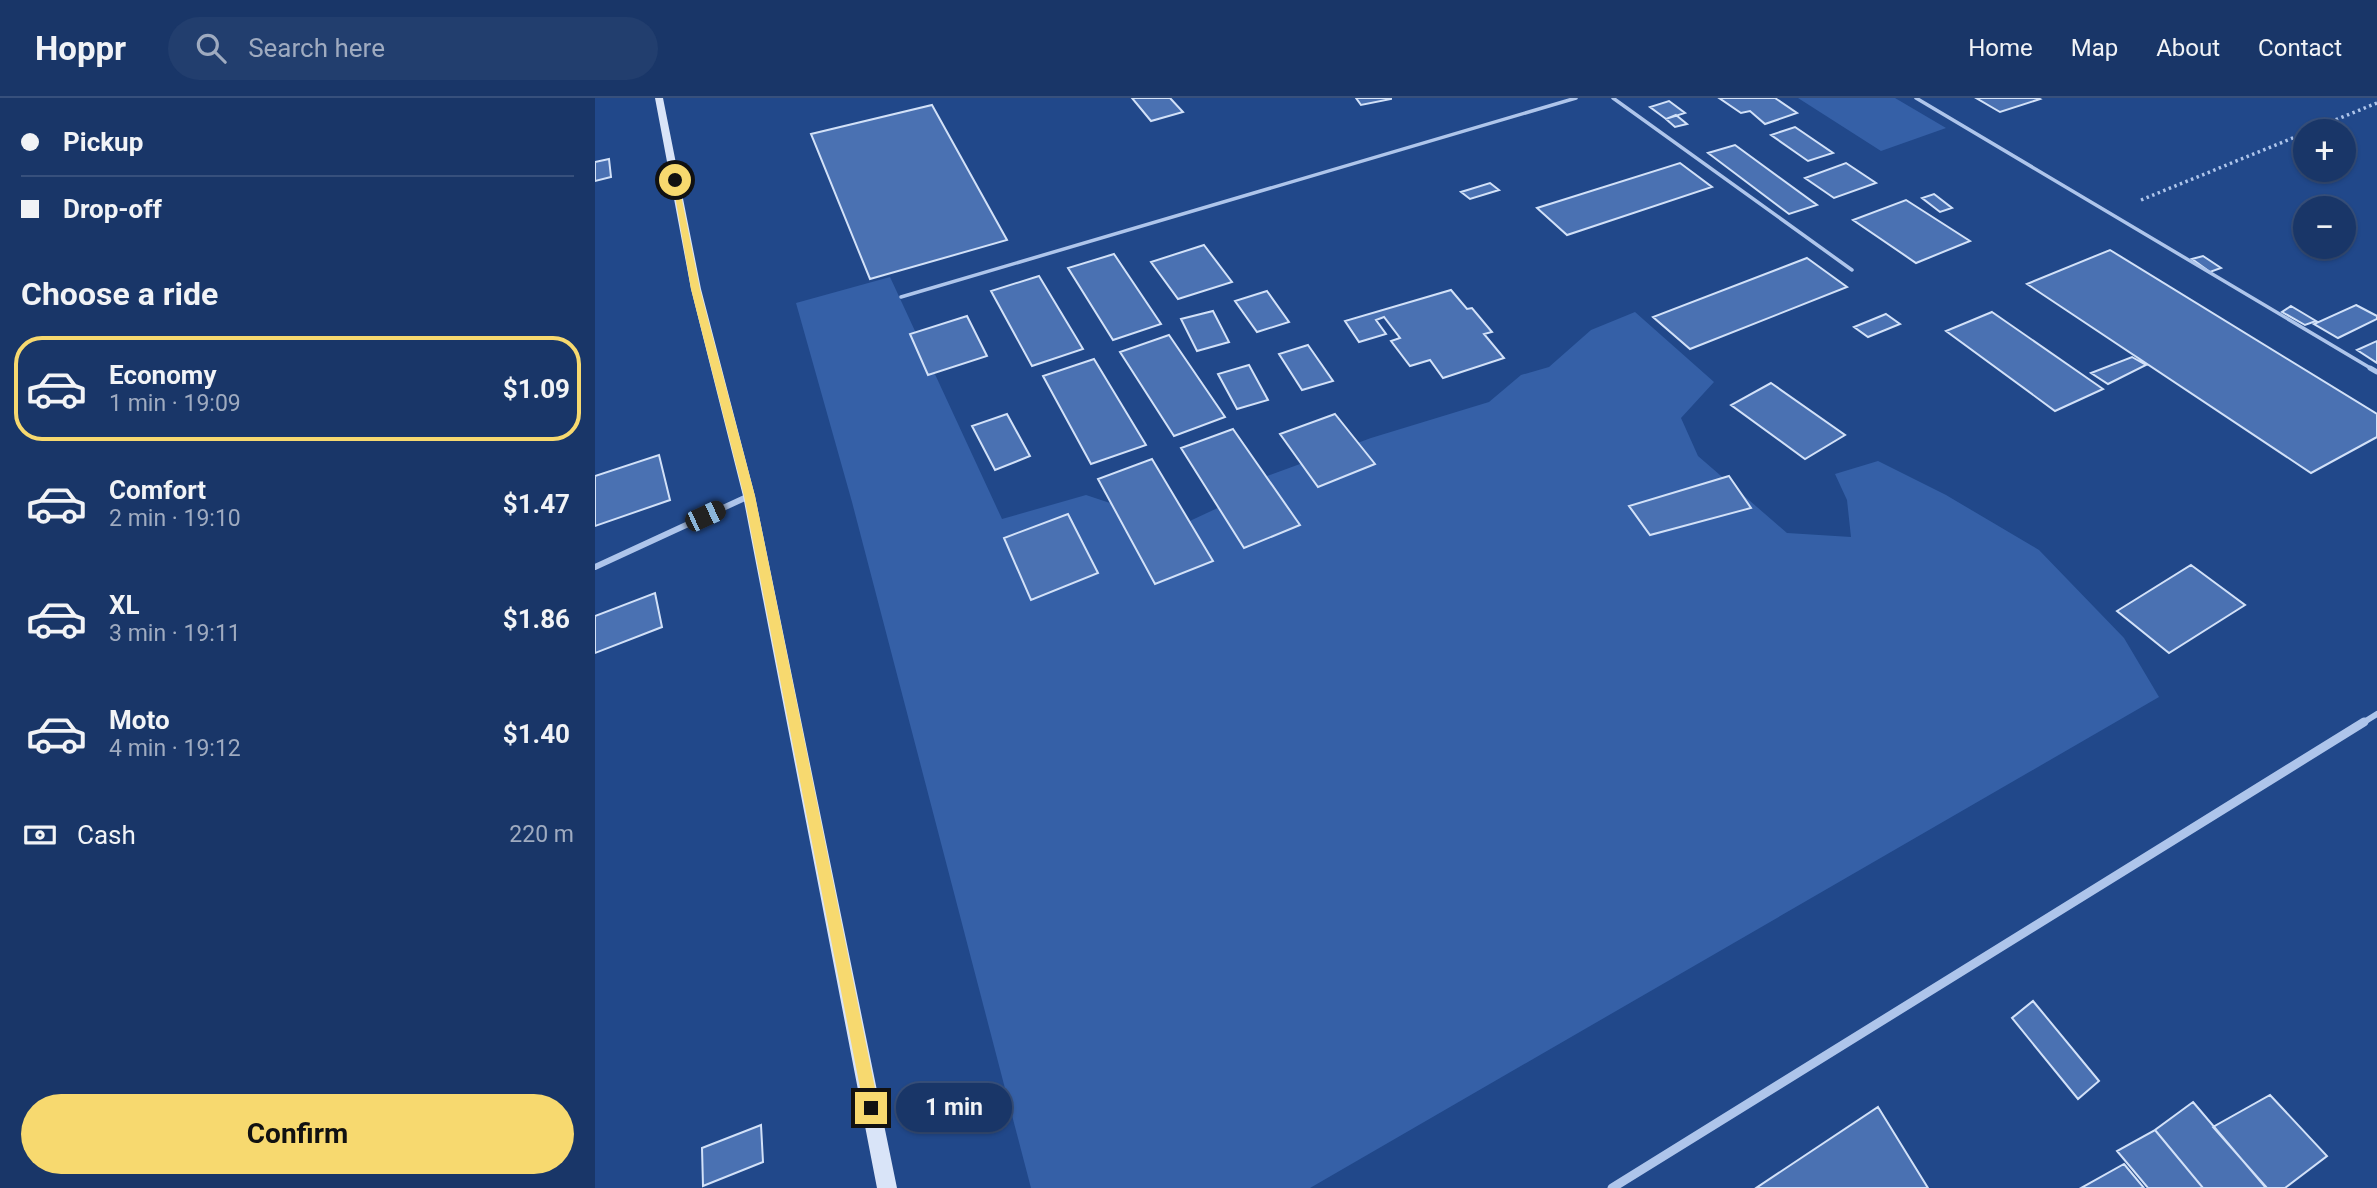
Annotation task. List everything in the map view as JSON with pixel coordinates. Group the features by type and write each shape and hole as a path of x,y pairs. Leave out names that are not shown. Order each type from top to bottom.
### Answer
{"main road":[{"path":"659,98 696,289 750,496 887,1188"}],"street":[{"path":"595,566 750,496"},
{"path":"1612,1188 2377,714"}],"lane":[{"path":"901,297 1576,98"},
{"path":"1613,98 1852,270"},
{"path":"1916,98 2377,372"}],"path":[{"path":"2338,119 2377,103"},
{"path":"2109,213 2293,137"}],"shaded area":[{"path":"1798,98 1895,98 1946,128 1881,151"},
{"path":"890,277 1002,519 1086,495 1179,526 1252,492 1267,476 1371,438 1489,402 1521,375 1549,367 1591,330 1635,312 1714,382 1681,418 1698,456 1787,533 1851,537 1847,500 1835,474 1878,461 1946,495 2039,550 2124,638 2159,697 1310,1188 1031,1188 852,502 796,303"}],"building":[{"path":"1132,98 1170,98 1183,112 1151,121"},
{"path":"1356,98 1391,98 1391,99 1361,105"},
{"path":"1719,98 1775,98 1797,113 1765,124 1750,111 1741,113"},
{"path":"1976,98 2038,98 2040,99 2000,112"},
{"path":"1669,101 1685,113 1666,119 1650,107"},
{"path":"932,105 1007,240 870,279 811,134"},
{"path":"1676,115 1687,124 1675,127 1666,119"},
{"path":"1795,127 1833,153 1808,161 1771,135"},
{"path":"1735,145 1817,205 1789,214 1708,153"},
{"path":"609,159 611,177 595,181 595,162"},
{"path":"1680,163 1712,187 1567,235 1537,208"},
{"path":"1846,163 1876,183 1834,198 1805,178"},
{"path":"1490,183 1499,190 1470,199 1461,192"},
{"path":"1934,194 1952,208 1940,212 1922,198"},
{"path":"1906,200 1970,241 1916,263 1853,220"},
{"path":"1204,245 1232,282 1178,299 1151,262"},
{"path":"2110,250 2377,414 2377,437 2311,473 2027,284"},
{"path":"1114,254 1161,324 1113,340 1068,268"},
{"path":"2203,256 2221,268 2210,272 2192,259"},
{"path":"1807,258 1847,287 1690,349 1653,317"},
{"path":"1039,276 1083,349 1032,366 991,291"},
{"path":"1451,290 1467,309 1472,308 1492,332 1484,334 1504,358 1443,378 1430,360 1410,366 1391,341 1400,338 1384,317 1376,320 1386,334 1359,342 1345,321"},
{"path":"1267,291 1289,322 1257,332 1235,301"},
{"path":"2356,305 2377,316 2377,319 2338,338 2314,324"},
{"path":"2291,306 2316,321 2305,325 2282,312"},
{"path":"1213,311 1229,342 1197,351 1181,319"},
{"path":"1992,312 2103,389 2055,411 1946,331"},
{"path":"1886,314 1900,324 1868,337 1854,327"},
{"path":"967,316 987,356 928,375 910,334"},
{"path":"1169,335 1225,417 1174,436 1120,352"},
{"path":"2377,341 2377,363 2357,350"},
{"path":"1308,345 1333,381 1302,390 1279,354"},
{"path":"2132,357 2146,365 2108,384 2091,373"},
{"path":"1094,359 1146,445 1091,464 1043,376"},
{"path":"1249,365 1268,400 1237,409 1218,374"},
{"path":"1771,383 1845,435 1805,459 1731,405"},
{"path":"1007,414 1030,456 995,470 972,426"},
{"path":"1335,414 1375,464 1318,487 1280,434"},
{"path":"1233,429 1300,525 1244,548 1181,448"},
{"path":"659,455 670,500 595,526 595,476"},
{"path":"1152,459 1213,561 1155,584 1098,479"},
{"path":"1729,476 1751,508 1650,535 1629,506"},
{"path":"1068,514 1098,573 1031,600 1004,538"},
{"path":"2191,565 2245,605 2169,653 2117,611"},
{"path":"655,593 662,627 595,653 595,616"},
{"path":"2033,1001 2099,1081 2078,1099 2012,1018"},
{"path":"2270,1095 2327,1156 2285,1188 2267,1188 2213,1127"},
{"path":"2193,1102 2266,1188 2203,1188 2155,1130"},
{"path":"1878,1107 1928,1188 1756,1188"},
{"path":"761,1125 763,1162 703,1186 702,1148"},
{"path":"2155,1130 2203,1188 2148,1188 2117,1151"},
{"path":"2124,1164 2144,1188 2081,1188"}],"route":[{"path":"675,180 696,289 750,496 871,1108"}]}
